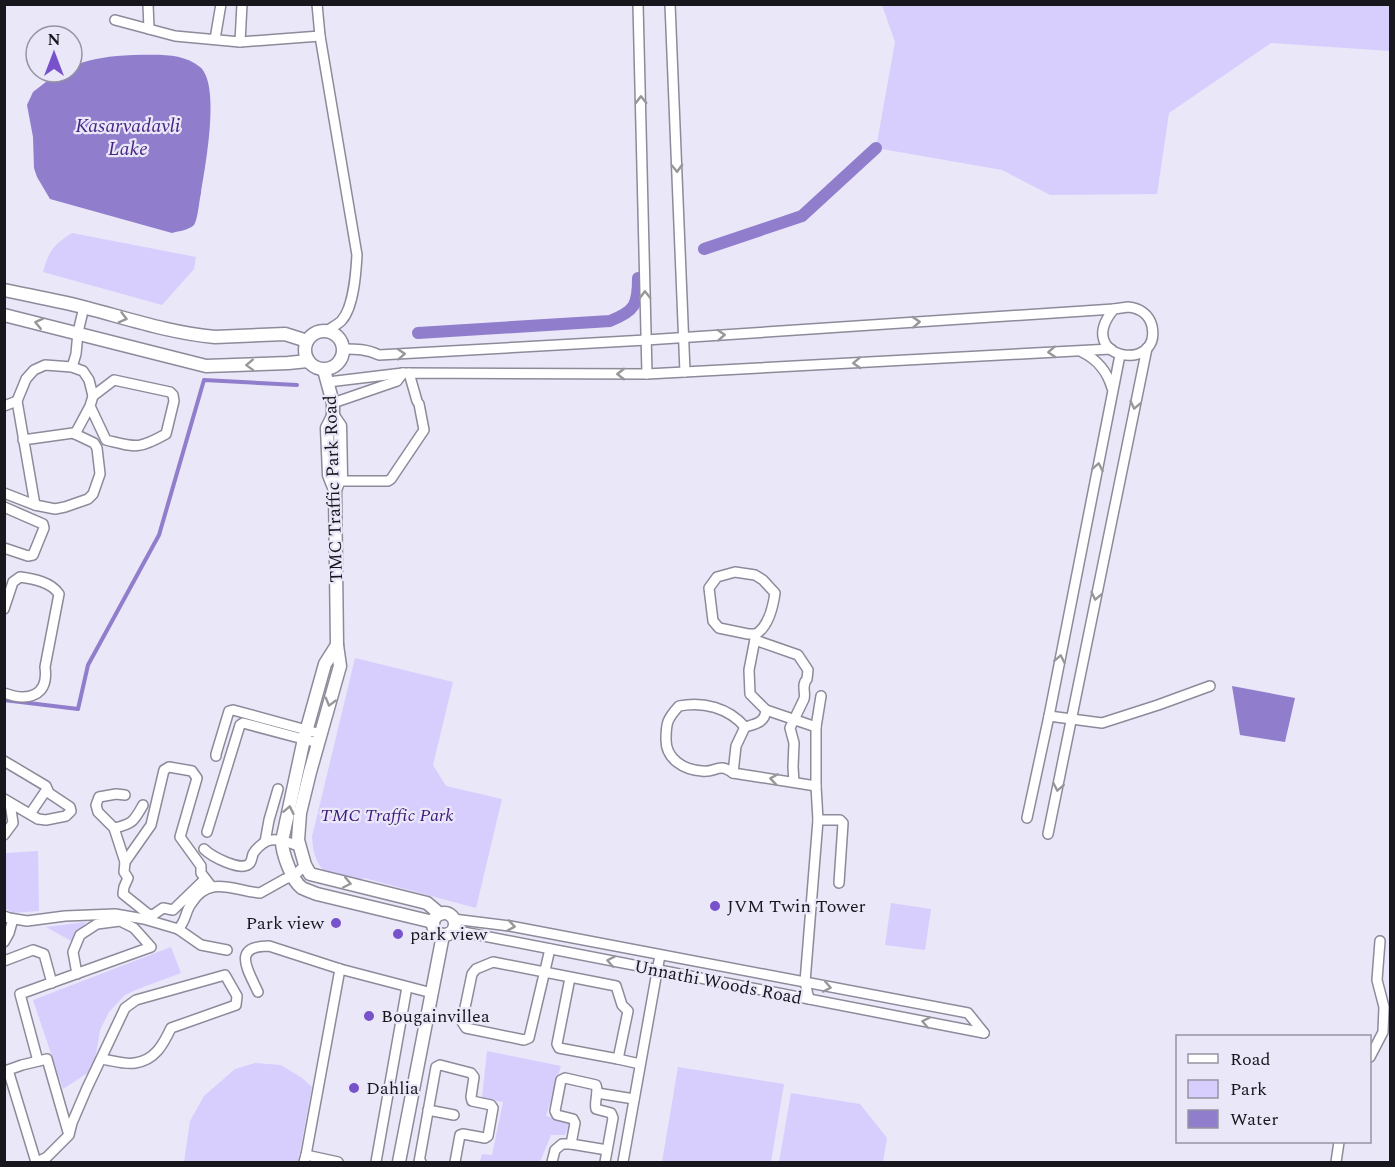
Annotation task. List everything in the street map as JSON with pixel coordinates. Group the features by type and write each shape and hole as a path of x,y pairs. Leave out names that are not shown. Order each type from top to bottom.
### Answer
{"street":[{"path":"148,4 149,29"},
{"path":"215,39 221,4"},
{"path":"240,42 242,4"},
{"path":"317,4 320,36 357,255 356,278 351,300 343,319 327,331"},
{"path":"638,4 647,374"},
{"path":"670,4 685,372"},
{"path":"115,20 175,36 240,42 320,36"},
{"path":"4,290 84,307 168,330 215,337 285,334 307,341"},
{"path":"72,367 84,307"},
{"path":"344,349 371,351 379,355 684,338 1128,307 1141,310 1152,328 1152,335 1147,348 1048,834"},
{"path":"1114,309 1103,329 1106,344 1120,355 1127,356 1147,348"},
{"path":"4,315 206,366 308,361"},
{"path":"326,376 340,361 344,349 342,342 333,333 320,331 314,333 304,349 312,366 326,376 406,373 647,374 1111,349"},
{"path":"1081,351 1093,357 1102,366 1113,390"},
{"path":"376,375 379,355"},
{"path":"1027,818 1120,355"},
{"path":"35,505 17,401 26,379 34,370 45,364 72,367 83,371 89,380 93,396 75,434"},
{"path":"335,484 388,481 424,430 418,403 406,373"},
{"path":"333,403 397,381 406,373"},
{"name":"TMC Traffic Park Road","path":"307,870 298,840 300,813 309,772 340,666 337,645 335,484 329,475 327,428 333,416 333,403 326,376"},
{"path":"93,396 114,380 170,392 173,395 174,401 165,434 147,444 135,447 106,440"},
{"path":"4,406 17,401"},
{"path":"90,406 106,440"},
{"path":"4,493 35,505 55,509 88,499 93,494 100,474 97,448 94,443 73,433 23,440"},
{"path":"97,448 106,440"},
{"path":"4,507 43,524 44,528 33,555 28,556 4,548"},
{"path":"794,782 794,743 790,728 793,720 804,699 803,687 808,670 798,656 756,637 748,634 719,628 713,621 709,588 717,577 735,572 755,575 775,593 774,603 765,626 756,637 749,670 750,694 766,710 793,720 816,727"},
{"path":"4,609 13,582 20,577 36,579 54,588 58,594 45,667 46,678 40,693 33,697 13,697 4,693"},
{"path":"337,645 324,664 305,734 282,848 301,887 317,894 436,918 447,913 450,928 432,993 399,1162"},
{"path":"1049,716 1102,723 1210,686"},
{"path":"809,999 805,982 818,820 816,727 821,696"},
{"path":"745,727 737,718 717,708 699,704 679,706 668,718 666,748 677,764 689,769 704,772 720,767 733,773 816,786"},
{"path":"216,756 229,711 232,710 320,738"},
{"path":"733,773 736,746 745,727 761,722 766,710"},
{"path":"207,832 240,725 243,723 281,733 305,734"},
{"path":"4,762 46,786 49,793 70,807 71,811 66,816 46,820 38,819 7,801"},
{"path":"125,862 151,825 164,770 169,767 192,771 197,778 180,837 201,866 201,873 208,883 260,893 307,870 427,903 436,918"},
{"path":"30,814 47,789"},
{"path":"265,842 278,789"},
{"path":"125,795 99,797 96,805 98,812 114,828 125,862 124,872 128,878 123,894 148,914 153,915 163,908 173,910 204,889 208,883"},
{"path":"4,835 13,823 7,801"},
{"path":"129,825 135,820 143,805"},
{"path":"818,820 840,820 843,823 839,883"},
{"path":"114,828 129,825 148,829"},
{"path":"204,849 209,854 239,867 246,866 252,861 254,852 265,842 274,840 299,846"},
{"path":"301,887 307,870"},
{"path":"178,929 184,922 189,899"},
{"path":"4,942 9,933 9,917 27,921 66,916 115,914 144,919 178,929 201,945 226,950"},
{"path":"436,918 433,926 437,932 450,928"},
{"path":"38,1061 20,994 52,983 77,974 88,970 151,947 134,928 120,921 97,924 80,935 73,952 77,974"},
{"name":"Unnathi Woods Road","path":"510,926 968,1013 984,1033 550,950 450,928 510,926"},
{"path":"1371,1055 1383,1032 1384,1007 1377,980 1380,941"},
{"path":"258,992 245,961 247,952 251,947 269,946 340,969 432,993"},
{"path":"4,962 33,950 39,951 44,954 52,983"},
{"path":"550,950 544,973 529,1038 524,1040 466,1028 462,1022 472,974 476,969 493,962 544,973 616,986 622,1005 627,1011 618,1059"},
{"path":"622,1162 660,955"},
{"path":"338,1162 305,1159 340,969"},
{"path":"4,1060 36,1162 47,1157 69,1135 72,1123 111,1036 125,1008 136,1000 225,975 237,996 236,1005 171,1028 153,1056 133,1064 101,1059"},
{"path":"570,978 557,1044 559,1048 640,1064"},
{"path":"376,1162 407,987"},
{"path":"8,1070 47,1059 69,1135"},
{"path":"419,1162 436,1068 441,1065 471,1073 474,1077 472,1101 493,1108 488,1136 485,1138 460,1135 455,1162"},
{"path":"571,1144 575,1123 573,1119 557,1114 555,1111 561,1080 565,1078 596,1085 596,1109 611,1113 613,1118 605,1162"},
{"path":"597,1093 634,1099"},
{"path":"428,1110 454,1115"},
{"path":"1336,1162 1339,1143"},
{"path":"552,1162 555,1150 562,1144 607,1150"}],"green space":[{"path":"882,5 1390,5 1390,51 1271,43 1169,113 1157,194 1050,195 1002,170 876,148 895,42"},
{"path":"72,233 196,257 194,269 162,305 43,272 53,249"},
{"name":"TMC Traffic Park","path":"355,658 453,682 433,765 446,786 502,799 476,908 364,878 344,887 325,872 317,861 312,837"},
{"path":"38,851 39,911 12,913 5,908 4,860 6,853"},
{"path":"891,903 931,909 925,950 885,945"},
{"path":"86,922 73,942 46,927"},
{"path":"171,947 181,973 125,995 109,1012 100,1030 95,1060 89,1072 63,1089 33,1000"},
{"path":"487,1051 561,1066 546,1116 570,1122 565,1135 551,1135 540,1162 480,1162 482,1154 492,1155 503,1102 482,1098"},
{"path":"255,1063 281,1065 312,1087 298,1162 184,1162 190,1121 204,1096 235,1069"},
{"path":"678,1067 784,1084 771,1162 662,1162"},
{"path":"791,1093 860,1104 887,1138 883,1162 779,1162"}],"water":[{"name":"Kasarvadavli Lake","path":"168,55 177,57 193,62 200,67 206,77 210,91 210,127 197,214 192,227 172,233 50,199 37,177 27,105 33,92 43,84 84,84 84,62 117,56"},
{"path":"1232,686 1295,698 1285,742 1240,735"}],"waterway":[{"path":"704,249 802,216 876,148"},
{"path":"418,333 610,321 625,314 633,306 636,301 638,278"},
{"path":"4,700 78,709 88,665 159,535 204,380 297,385"}],"place":[{"name":"JVM Twin Tower","path":"715,906"},
{"name":"Park view","path":"336,923"},
{"name":"park view","path":"398,934"},
{"name":"Bougainvillea","path":"369,1016"},
{"name":"Dahlia","path":"354,1088"}]}
